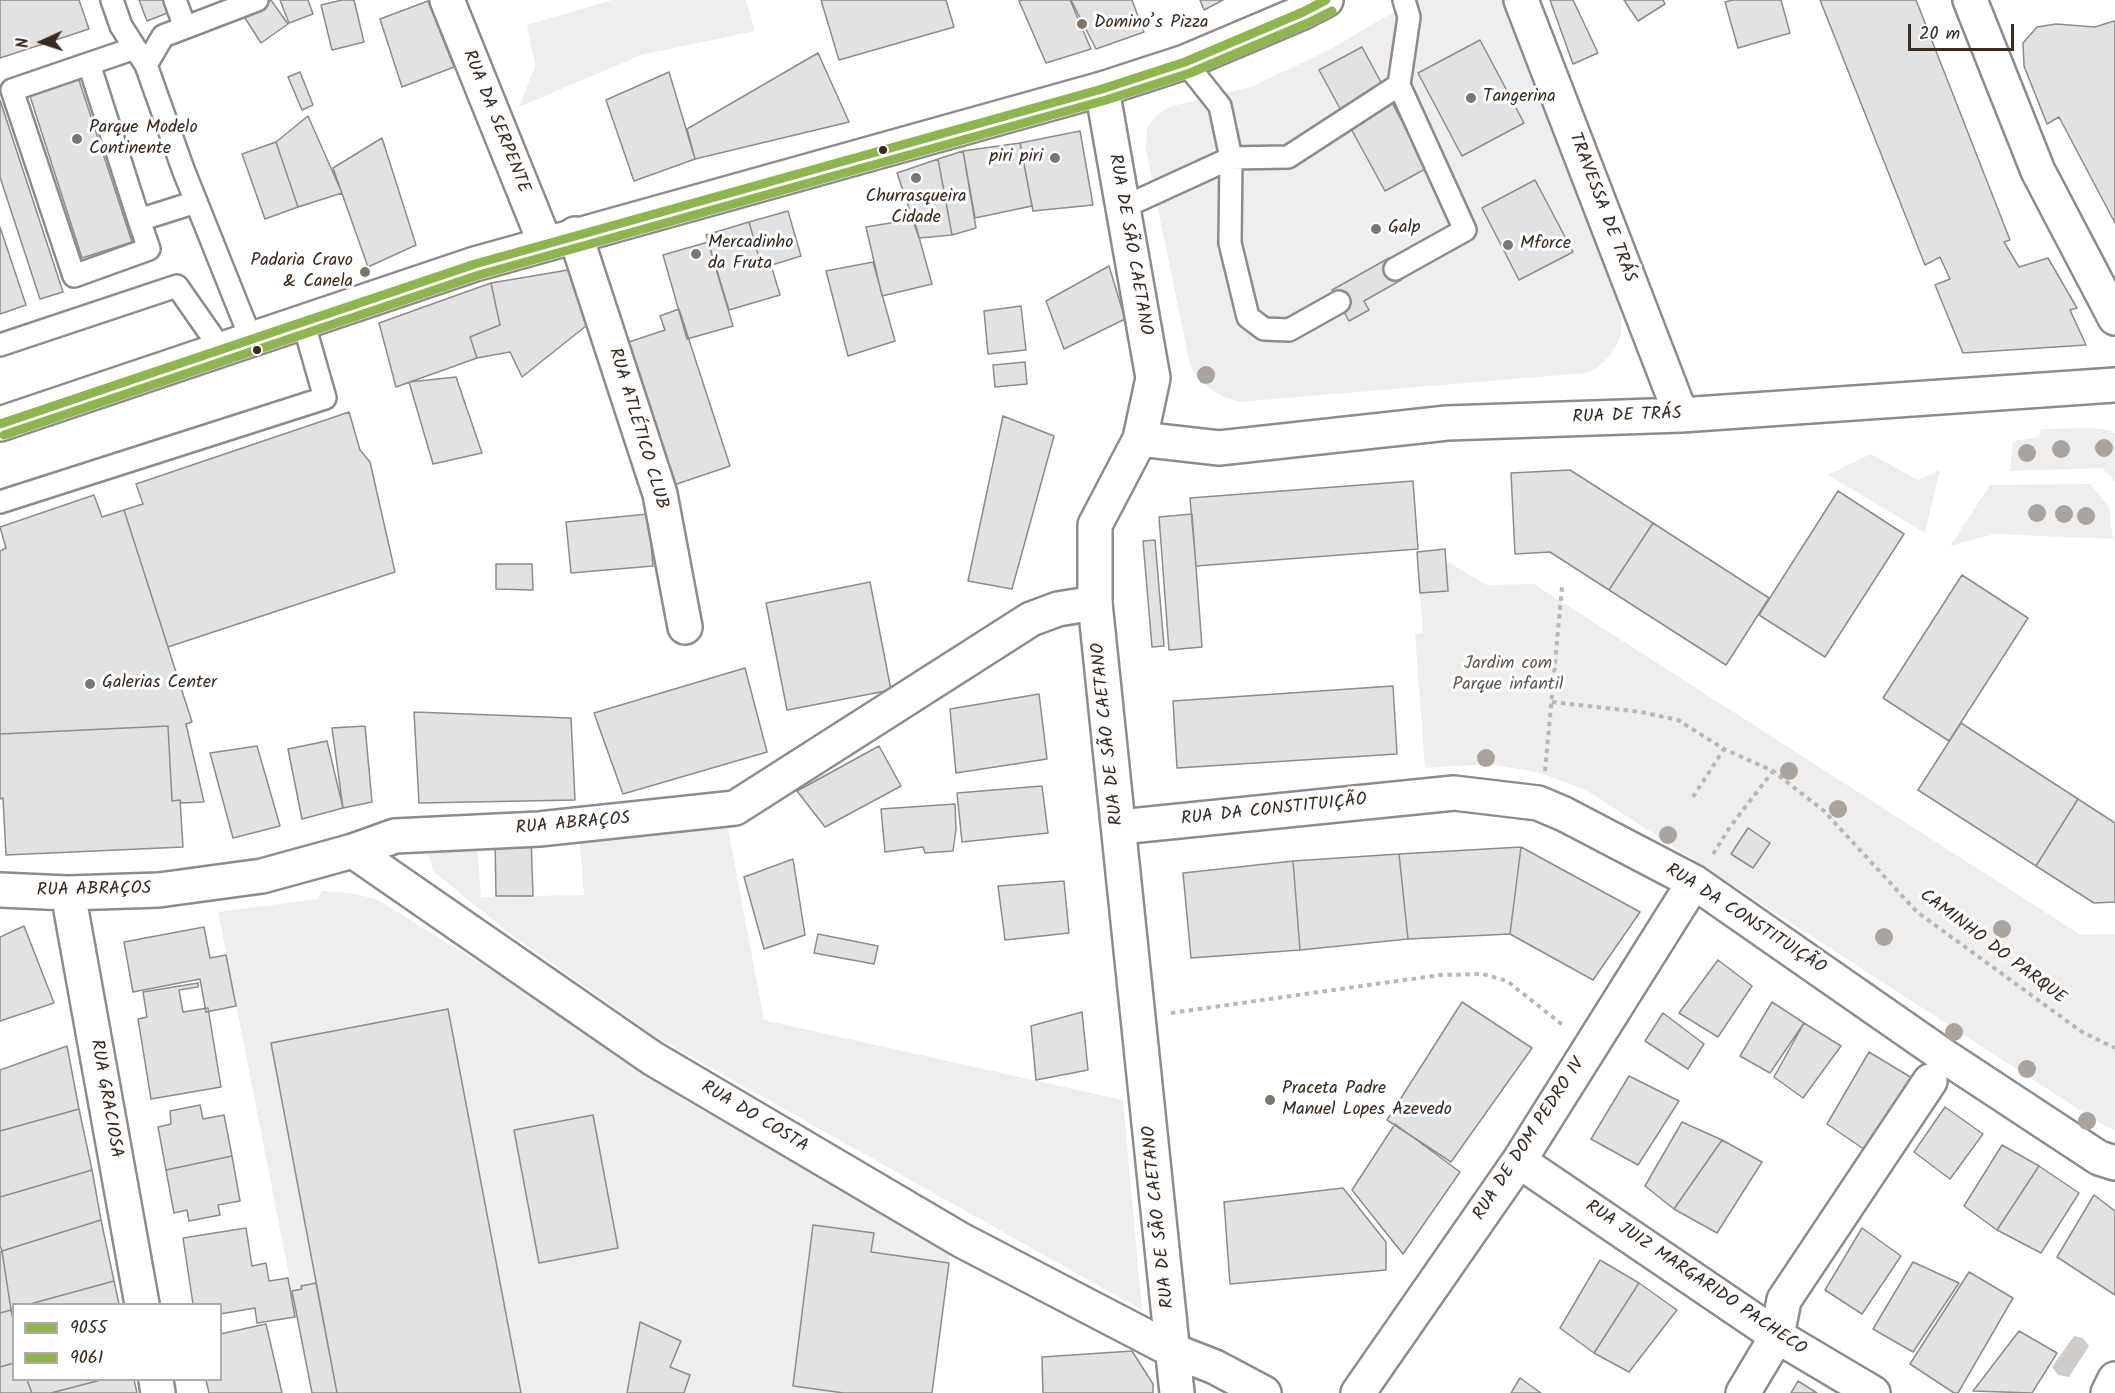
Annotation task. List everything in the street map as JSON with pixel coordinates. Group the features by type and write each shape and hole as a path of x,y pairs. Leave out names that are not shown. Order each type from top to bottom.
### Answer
{"street":[{"name":"RUA DA SERPENTE","path":"447,0 560,239"},
{"path":"0,424 475,264 1102,89 1185,62 1326,0"},
{"name":"TRAVESSA DE TRÁS","path":"1521,0 1681,416"},
{"path":"1970,0 2038,171 2115,318"},
{"name":"RUA DE SÃO CAETANO","path":"1102,89 1153,378 1140,439 1095,525 1095,603 1177,1393"},
{"name":"RUA ATLÉTICO CLUB","path":"560,239 660,494 685,627"},
{"name":"RUA DE TRÁS","path":"1140,439 1219,448 1447,423 1681,416 2115,385"},
{"name":"RUA ABRAÇOS","path":"0,890 68,893 159,890 262,876 353,851 395,836 539,829 735,808 1031,619 1058,609 1095,603"},
{"name":"RUA DA CONSTITUIÇÃO","path":"1119,827 1454,793 1538,802 1694,882 1944,1056 2099,1158 2115,1163"},
{"name":"RUA DO COSTA","path":"353,851 652,1058 961,1240 1174,1352 1215,1367 1264,1393"},
{"name":"RUA DE DOM PEDRO IV","path":"1358,1393 1519,1161 1694,882"},
{"name":"RUA GRACIOSA","path":"68,893 142,1303"},
{"path":"1743,1393 1777,1336 1784,1300 1930,1081"},
{"name":"RUA JUIZ MARGARIDO PACHECO","path":"1519,1161 1777,1336 1873,1393"},
{"path":"2108,1393 2115,1379"}],"lane":[{"path":"112,0 121,26 141,56 196,202 236,344"},
{"path":"175,0 185,27"},
{"path":"89,64 149,249 74,276 12,90 89,64 141,56 163,36 257,0"},
{"path":"1395,269 1465,230 1400,85 1409,17 1404,0"},
{"path":"1185,62 1220,106 1231,158 1230,243 1248,317 1264,329 1289,330 1339,302"},
{"path":"1122,208 1231,158 1288,157 1400,85"},
{"path":"139,220 196,202"},
{"path":"0,345 177,286 236,344"},
{"path":"0,502 325,398 303,321"}],"path":[{"path":"1538,802 1545,769 1562,587"},
{"name":"CAMINHO DO PARQUE","path":"1552,702 1641,712 1678,720 1724,749 1773,771 1824,811 1917,912 2082,1032 2115,1048"},
{"path":"1693,797 1724,749"},
{"path":"1730,827 1773,771"},
{"path":"1164,1014 1404,980 1483,974 1507,981 1549,1013"}],"shaded area":[{"path":"612,0 746,0 755,31 641,55 519,107 535,66 527,25"},
{"name":"Galp","path":"1414,0 1502,0 1621,309 1621,335 1616,346 1598,367 1586,373 1239,402 1224,397 1210,389 1198,378 1190,365 1146,150 1147,129 1152,120 1172,106 1251,87 1329,50"},
{"path":"2041,429 2110,430 2115,433 2115,481 2102,468 2010,471 2013,441 2039,437"},
{"path":"1871,454 1918,480 1940,470 1925,533 1828,475"},
{"path":"2091,484 2109,508 2113,539 1995,534 1950,546 1990,485"},
{"name":"Jardim com Parque infantil","path":"1446,561 1487,585 1534,584 2081,935 2115,934 2115,1130 2106,1127 1586,790 1540,773 1490,764 1425,768 1415,634 1423,633 1420,593 1448,591"},
{"path":"726,818 764,1020 1123,1100 1142,1310 654,1036 504,929 433,871 425,843 477,841 481,897 584,895 579,835"},
{"path":"322,891 349,893 377,899 682,1089 681,1098 950,1252 932,1393 312,1393 218,912 318,899"},
{"path":"2074,1336 2083,1338 2089,1346 2069,1377 2058,1375 2052,1367"}],"building":[{"path":"0,0 79,0 89,29 0,58"},
{"path":"139,0 166,0 170,12 147,21"},
{"path":"271,0 288,24 261,43 245,18"},
{"path":"280,0 308,0 313,14 289,23"},
{"path":"354,0 364,42 332,50 321,5"},
{"path":"821,0 946,0 954,27 839,60"},
{"path":"1070,0 1091,49 1046,63 1019,1"},
{"path":"1071,0 1132,0 1144,32 1096,49"},
{"path":"1200,0 1223,0 1204,10"},
{"path":"1550,0 1573,0 1598,53 1573,64"},
{"path":"1624,0 1663,0 1665,4 1638,21"},
{"path":"1781,0 1790,33 1738,48 1725,2"},
{"path":"1820,0 1916,0 2010,240 2004,242 2019,267 2048,258 2077,308 2070,310 2086,345 1963,353 1935,285 1950,279 1940,257 1925,265"},
{"path":"428,1 454,67 402,87 380,19"},
{"path":"2114,21 2115,223 2059,117 2047,124 2024,66 2023,43 2037,27 2056,24 2095,27"},
{"name":"Tangerina","path":"1480,40 1524,123 1462,156 1418,73"},
{"path":"1362,47 1427,168 1385,191 1319,70"},
{"path":"818,53 849,122 695,159 687,129"},
{"path":"300,72 313,105 302,110 288,77"},
{"path":"669,72 695,159 634,181 606,100"},
{"path":"78,77 132,242 82,258 29,93"},
{"path":"0,100 63,292 40,299 0,177"},
{"path":"308,116 342,193 298,207 276,142"},
{"path":"1080,131 1093,205 1033,211 1020,143"},
{"path":"382,138 416,245 368,267 333,168"},
{"path":"276,142 298,207 265,219 242,154"},
{"path":"1020,143 1032,206 975,218 963,151"},
{"path":"963,151 976,228 952,235 938,159"},
{"path":"938,159 952,235 919,238 897,173"},
{"path":"1535,180 1573,252 1519,280 1482,208"},
{"path":"788,211 801,256 762,268 749,222"},
{"path":"914,219 932,284 882,296 866,227"},
{"path":"749,222 762,268 771,265 780,295 729,310 706,235"},
{"path":"0,227 26,305 0,314"},
{"path":"708,242 733,326 687,339 663,255"},
{"path":"1389,258 1401,280 1364,301 1369,310 1349,321 1332,290"},
{"path":"873,262 895,341 848,356 826,271"},
{"path":"1109,266 1125,319 1064,349 1046,301"},
{"path":"574,269 591,322 522,377 510,352 477,358 470,337 500,325 491,283"},
{"path":"491,283 500,325 470,337 477,358 396,387 379,323"},
{"path":"1021,306 1026,350 988,354 984,311"},
{"path":"679,309 730,466 665,488 617,346 665,330 660,316"},
{"path":"1025,362 1027,384 995,387 993,365"},
{"path":"456,377 482,453 433,464 409,382"},
{"path":"349,412 360,450 370,462 395,572 168,647 124,510 143,504 136,484"},
{"path":"1003,416 1054,436 1012,589 968,581"},
{"path":"1570,470 1653,523 1609,590 1550,552 1515,554 1511,473"},
{"path":"1413,481 1418,549 1196,566 1190,498"},
{"path":"1838,491 1904,534 1825,657 1759,615"},
{"name":"Galerias Center","path":"94,495 102,517 124,510 192,722 186,724 204,802 172,801 168,726 0,734 0,551 6,548 0,527"},
{"path":"648,514 653,566 571,573 566,522"},
{"path":"1192,514 1202,647 1169,650 1159,517"},
{"path":"1653,523 1769,598 1726,665 1609,590"},
{"path":"1155,540 1164,646 1152,647 1143,541"},
{"path":"1445,549 1448,591 1420,593 1417,552"},
{"path":"496,564 532,564 533,590 496,589"},
{"path":"1962,575 2028,618 1949,741 1883,698"},
{"path":"870,582 891,690 787,710 766,603"},
{"path":"745,668 767,752 623,794 594,713"},
{"path":"1393,686 1397,754 1177,768 1173,701"},
{"path":"1039,694 1047,759 956,773 950,709"},
{"path":"414,712 571,718 575,800 419,803"},
{"path":"1961,723 2078,799 2036,866 1918,790"},
{"path":"168,726 172,801 180,800 183,847 6,855 3,798 0,799 0,734"},
{"path":"365,726 372,802 343,808 332,728"},
{"path":"327,741 343,808 302,819 288,749"},
{"path":"257,746 280,826 233,838 210,753"},
{"path":"879,746 901,786 825,827 797,791"},
{"path":"1042,786 1048,833 962,842 957,793"},
{"path":"2078,799 2115,823 2115,902 2094,903 2036,866"},
{"path":"955,804 956,829 953,851 925,853 923,847 885,852 881,809"},
{"path":"1748,828 1770,843 1753,868 1731,854"},
{"path":"531,837 533,896 496,896 495,839"},
{"path":"1521,847 1510,934 1408,939 1399,854"},
{"path":"1521,847 1640,912 1593,980 1510,934"},
{"path":"1399,854 1408,939 1300,950 1293,861"},
{"path":"793,859 805,935 764,949 744,877"},
{"path":"1293,861 1300,950 1191,958 1183,873"},
{"path":"1064,881 1069,933 1005,940 998,886"},
{"path":"24,926 54,1003 0,1021 0,937"},
{"path":"204,927 210,958 226,955 236,1006 206,1012 200,979 133,992 124,942"},
{"path":"818,934 878,946 874,964 814,953"},
{"path":"1718,960 1752,986 1718,1037 1679,1013"},
{"path":"198,983 198,987 179,990 183,1012 208,1008 221,1087 151,1099 138,1019 147,1017 143,992"},
{"path":"1462,1002 1532,1048 1451,1162 1387,1120"},
{"path":"1772,1002 1804,1023 1770,1073 1740,1056"},
{"path":"448,1009 521,1393 337,1393 271,1043"},
{"path":"1082,1012 1088,1070 1036,1080 1031,1026"},
{"path":"1663,1013 1704,1044 1688,1069 1645,1041"},
{"path":"1804,1023 1841,1046 1803,1098 1774,1077"},
{"path":"67,1046 79,1109 0,1131 0,1070"},
{"path":"1869,1052 1912,1078 1865,1150 1827,1124"},
{"path":"1629,1076 1679,1101 1638,1165 1591,1139"},
{"path":"200,1105 203,1119 224,1115 232,1156 166,1170 158,1127 171,1124 170,1111"},
{"path":"1945,1107 1983,1134 1950,1179 1914,1152"},
{"path":"79,1109 92,1170 0,1197 0,1131"},
{"path":"593,1115 618,1248 539,1263 514,1130"},
{"path":"1682,1122 1722,1140 1674,1209 1645,1186"},
{"path":"1395,1124 1460,1172 1403,1254 1352,1190"},
{"path":"1722,1140 1762,1162 1717,1233 1674,1209"},
{"path":"2002,1145 2039,1166 1997,1230 1964,1206"},
{"path":"232,1156 240,1201 218,1205 220,1215 189,1221 187,1210 174,1213 166,1170"},
{"path":"2039,1166 2079,1193 2041,1253 1997,1230"},
{"path":"92,1170 101,1220 2,1251 0,1246 0,1197"},
{"path":"1343,1188 1386,1242 1386,1270 1230,1284 1224,1202"},
{"path":"2094,1195 2115,1211 2115,1295 2057,1257"},
{"path":"101,1220 114,1281 34,1303 12,1303 11,1310 2,1251"},
{"path":"813,1225 874,1233 871,1252 949,1263 932,1393 844,1393 793,1386"},
{"path":"246,1228 252,1266 266,1263 269,1281 288,1278 295,1317 257,1323 255,1308 222,1314 222,1303 193,1303 183,1238"},
{"path":"1862,1228 1901,1256 1862,1314 1825,1290"},
{"path":"2,1251 11,1310 0,1313 0,1252"},
{"path":"1600,1260 1639,1283 1594,1353 1560,1328"},
{"path":"1913,1262 1959,1283 1913,1352 1873,1329"},
{"path":"1969,1272 2013,1298 1958,1393 1954,1393 1910,1364"},
{"path":"114,1281 119,1303 34,1303"},
{"path":"316,1283 337,1393 312,1393 292,1291 302,1289 301,1286"},
{"path":"1639,1283 1677,1310 1629,1372 1594,1353"},
{"path":"11,1310 12,1364 0,1367 0,1313"},
{"path":"640,1322 681,1341 670,1367 690,1375 684,1393 627,1393"},
{"path":"266,1324 282,1393 209,1393 206,1381 222,1381 222,1334"},
{"path":"2019,1331 2057,1353 2032,1393 1973,1391"},
{"path":"1132,1351 1153,1384 1153,1393 1043,1393 1042,1357"},
{"path":"12,1364 12,1381 27,1381 32,1393 0,1393 0,1367"},
{"path":"1520,1378 1541,1393 1511,1393"},
{"path":"27,1381 97,1381 51,1393 32,1393"},
{"path":"97,1381 134,1381 137,1393 51,1393"},
{"path":"1798,1381 1817,1393 1791,1393"}],"transit line":[{"name":"9055","path":"0,424 475,264 1102,89 1185,62 1326,0"},
{"name":"9061","path":"4,435 479,275 1106,100 1190,73 1332,11"}],"place":[{"name":"Domino’s Pizza","path":"1082,24"},
{"name":"Tangerina","path":"1471,98"},
{"name":"Parque Modelo Continente","path":"77,139"},
{"name":"piri piri","path":"1055,158"},
{"name":"Churrasqueira Cidade","path":"916,178"},
{"name":"Galp","path":"1376,229"},
{"name":"Mforce","path":"1508,245"},
{"name":"Mercadinho da Fruta","path":"696,254"},
{"name":"Padaria Cravo & Canela","path":"365,272"},
{"name":"Galerias Center","path":"90,684"},
{"name":"Praceta Padre Manuel Lopes Azevedo","path":"1270,1100"}]}
